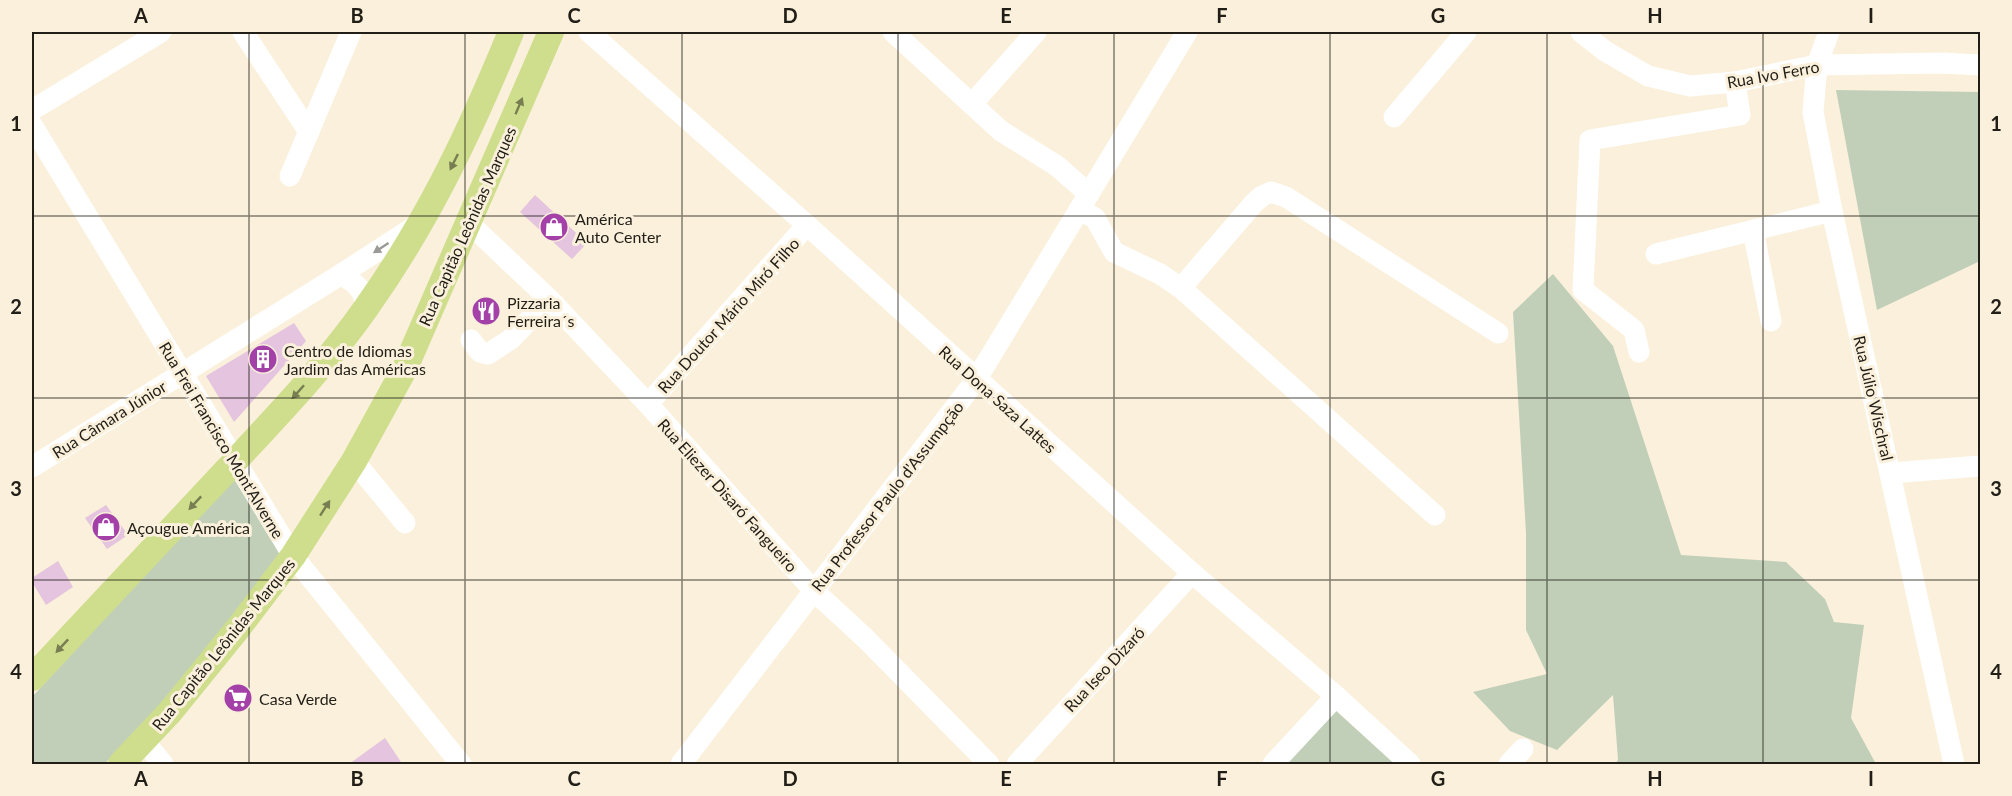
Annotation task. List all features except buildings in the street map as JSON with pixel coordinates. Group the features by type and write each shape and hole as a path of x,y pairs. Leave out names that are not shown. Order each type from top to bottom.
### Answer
{"main road":[{"path":"32,678 308,381 367,307 423,220 466,137 510,32"},
{"name":"Rua Capitão Leônidas Marques","path":"121,765 201,674 293,556 354,461 405,368 551,32"}],"street":[{"path":"32,110 161,32"},
{"path":"243,32 309,132"},
{"path":"290,176 351,32"},
{"name":"Rua Dona Saza Lattes","path":"589,32 807,225 1192,573 1336,696 1410,765"},
{"path":"893,32 1008,136 1064,170 1114,252 1160,274 1181,288 1435,515"},
{"path":"972,104 1036,32"},
{"name":"Rua Professor Paulo d'Assumpção","path":"681,765 976,380 1187,32"},
{"path":"1394,117 1466,32"},
{"name":"Rua Ivo Ferro","path":"1581,32 1605,51 1648,75 1690,86 1735,82 1817,65 1942,63 1980,65"},
{"name":"Rua Júlio Wischral","path":"1829,32 1817,65 1813,112 1832,210 1954,765"},
{"path":"1639,352 1634,330 1583,290 1590,140 1740,115 1735,82"},
{"name":"Rua Frei Francisco Mont'Alverne","path":"32,125 293,556 461,765"},
{"path":"1181,288 1254,203 1271,192 1286,197 1498,333"},
{"path":"1656,254 1832,210"},
{"name":"Rua Câmara Júnior","path":"32,467 340,275 423,220"},
{"name":"Rua Eliezer Disaró Fangueiro","path":"469,223 549,299 648,404 814,591 866,639 989,765"},
{"name":"Rua Doutor Mário Miró Filho","path":"648,404 807,225"},
{"path":"1753,230 1771,321"},
{"path":"340,275 352,280 359,287 367,307"},
{"path":"471,340 480,352 488,354 511,339 549,299"},
{"path":"354,461 405,523"},
{"path":"1891,473 1980,465"},
{"name":"Rua Iseo Dizaró","path":"1017,765 1192,573"},
{"path":"1273,765 1336,696"},
{"path":"144,741 163,765"}],"green space":[{"path":"1836,90 1980,92 1980,261 1877,310"},
{"path":"1553,274 1613,346 1681,555 1786,562 1825,599 1834,622 1864,625 1851,718 1876,764 1616,764 1618,759 1613,695 1557,750 1510,731 1473,692 1547,674 1526,630 1526,533 1513,312"},
{"path":"233,477 281,552 141,731 104,764 32,764 32,697"},
{"path":"1334,709 1395,764 1281,764"}],"place":[{"name":"América Auto Center","path":"554,227"},
{"name":"Pizzaria Ferreira´s","path":"486,311"},
{"name":"Centro de Idiomas Jardim das Américas","path":"263,359"},
{"name":"Açougue América","path":"106,527"},
{"name":"Casa Verde","path":"238,698"}]}
